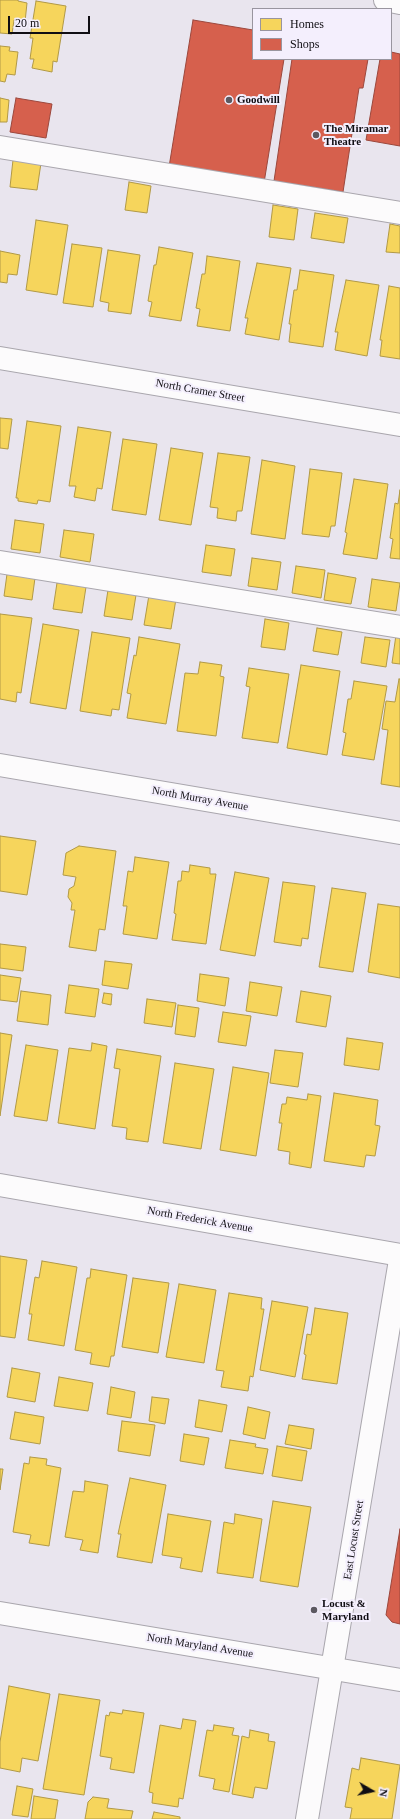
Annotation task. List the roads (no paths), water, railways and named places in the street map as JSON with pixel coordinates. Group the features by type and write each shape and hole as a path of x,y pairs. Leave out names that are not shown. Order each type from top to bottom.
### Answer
{"street":[{"path":"385,0 400,3"},
{"path":"0,147 400,213"},
{"name":"North Cramer Street","path":"0,358 400,425"},
{"path":"0,562 400,628"},
{"name":"North Murray Avenue","path":"0,765 400,833"},
{"name":"North Frederick Avenue","path":"0,1185 400,1255"},
{"name":"East Locust Street","path":"307,1819 400,1260"},
{"name":"North Maryland Avenue","path":"0,1613 400,1680"}],"place":[{"name":"Goodwill","path":"229,100"},
{"name":"The Miramar Theatre","path":"316,135"},
{"name":"Locust & Maryland","path":"314,1610"}]}
